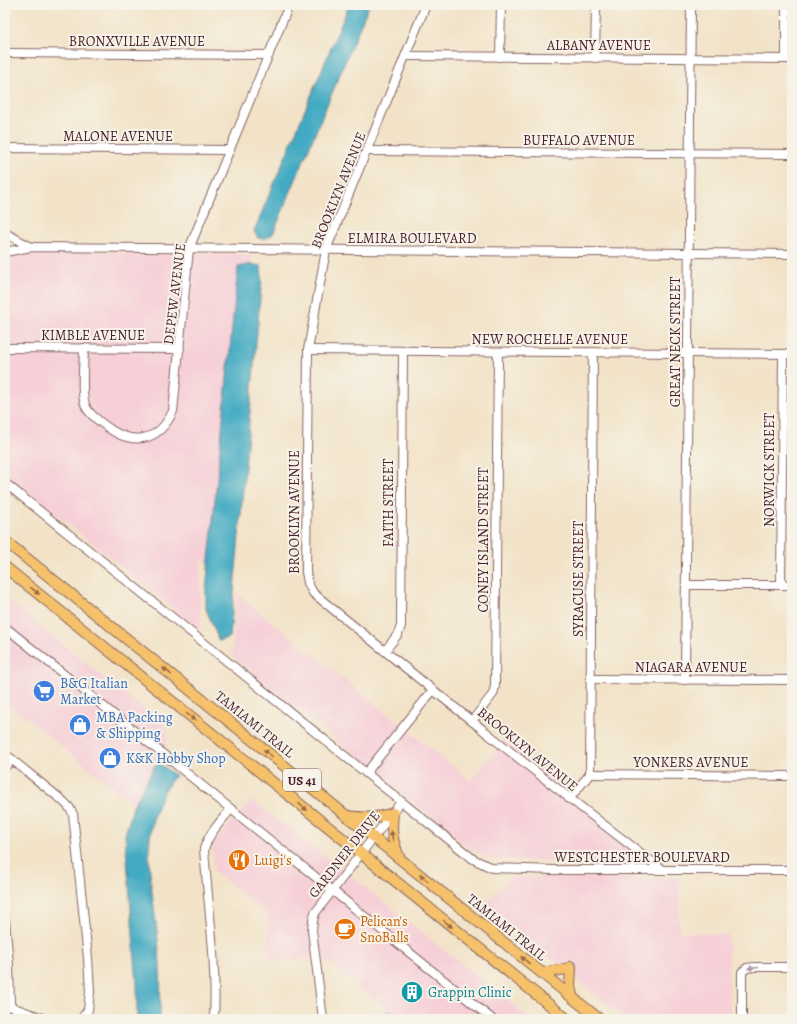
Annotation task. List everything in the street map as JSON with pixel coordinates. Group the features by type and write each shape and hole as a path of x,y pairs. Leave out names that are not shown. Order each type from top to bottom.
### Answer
{"main road":[{"name":"TAMIAMI TRAIL","path":"5,541 599,1019"},
{"name":"US 41","path":"5,567 567,1019"},
{"path":"346,816 378,818 393,813 391,829 393,841 400,859"},
{"path":"542,973 554,972 571,967 570,986 572,996"}],"street":[{"name":"DEPEW AVENUE","path":"84,348 83,397 85,406 89,413 110,430 120,436 131,439 142,439 162,429 169,421 173,411 189,249 290,5"},
{"name":"BROOKLYN AVENUE","path":"426,5 326,250 308,350 306,572 308,583 313,593 569,799 663,870"},
{"path":"500,5 500,57"},
{"path":"595,58 596,5"},
{"name":"GREAT NECK STREET","path":"686,680 691,5"},
{"path":"786,5 789,59"},
{"name":"BRONXVILLE AVENUE","path":"5,53 269,55"},
{"name":"ALBANY AVENUE","path":"406,56 789,59"},
{"name":"MALONE AVENUE","path":"5,148 230,150"},
{"name":"BUFFALO AVENUE","path":"367,151 792,154"},
{"name":"ELMIRA BOULEVARD","path":"5,233 31,247"},
{"name":"ELMIRA BOULEVARD","path":"5,252 31,247 792,254"},
{"name":"KIMBLE AVENUE","path":"5,348 180,349"},
{"name":"NEW ROCHELLE AVENUE","path":"308,350 792,354"},
{"name":"FAITH STREET","path":"385,651 398,634 400,626 403,351"},
{"name":"CONEY ISLAND STREET","path":"472,721 493,694 495,686 498,352"},
{"name":"SYRACUSE STREET","path":"590,774 593,352"},
{"name":"NORWICK STREET","path":"781,585 783,354"},
{"path":"5,483 401,802"},
{"path":"686,584 792,585"},
{"path":"5,627 492,1019"},
{"name":"NIAGARA AVENUE","path":"590,679 792,680"},
{"path":"366,773 433,690"},
{"path":"5,767 8,757 63,801 73,814 88,958 90,992 88,1010 81,1019"},
{"path":"569,799 590,774"},
{"name":"YONKERS AVENUE","path":"590,774 792,776"},
{"name":"GARDNER DRIVE","path":"323,1019 312,926 315,913 401,802"},
{"name":"WESTCHESTER BOULEVARD","path":"401,802 473,859 492,868 553,870 792,870"},
{"path":"214,1019 212,940 204,849 211,834 231,809"},
{"path":"5,920 9,966 8,1005 45,1019"},
{"path":"742,1019 742,972 747,968 754,967 792,967"}],"shaded area":[{"path":"45,251 252,254 251,264 238,267 208,563 201,558 200,630 5,473 5,258 20,253"},
{"path":"237,594 471,781 504,740 656,862 494,860 472,850 232,656"},
{"path":"5,598 167,728 167,746 134,804 5,701"},
{"path":"252,800 373,893 530,1019 399,1019 322,958 269,960 267,914 214,871 212,843"},
{"path":"511,877 680,878 679,932 728,935 730,1019 626,1019 485,905"}],"water":[{"path":"349,5 369,5 273,234 265,239 258,238 254,231"},
{"path":"251,264 261,266 262,277 230,637 219,641 206,609 206,590 238,267"},
{"path":"157,762 175,775 165,790 159,803 152,822 150,839 150,873 160,960 160,1019 137,1019 137,984 125,835 134,804"},
{"path":"389,1011 399,1019 376,1019 376,1018"}],"place":[{"name":"B&G Italian Market","path":"44,691"},
{"name":"MBA Packing & Shipping","path":"80,725"},
{"name":"K&K Hobby Shop","path":"110,758"},
{"name":"Luigi's","path":"239,860"},
{"name":"Pelican's SnoBalls","path":"345,929"},
{"name":"Grappin Clinic","path":"412,992"}]}
